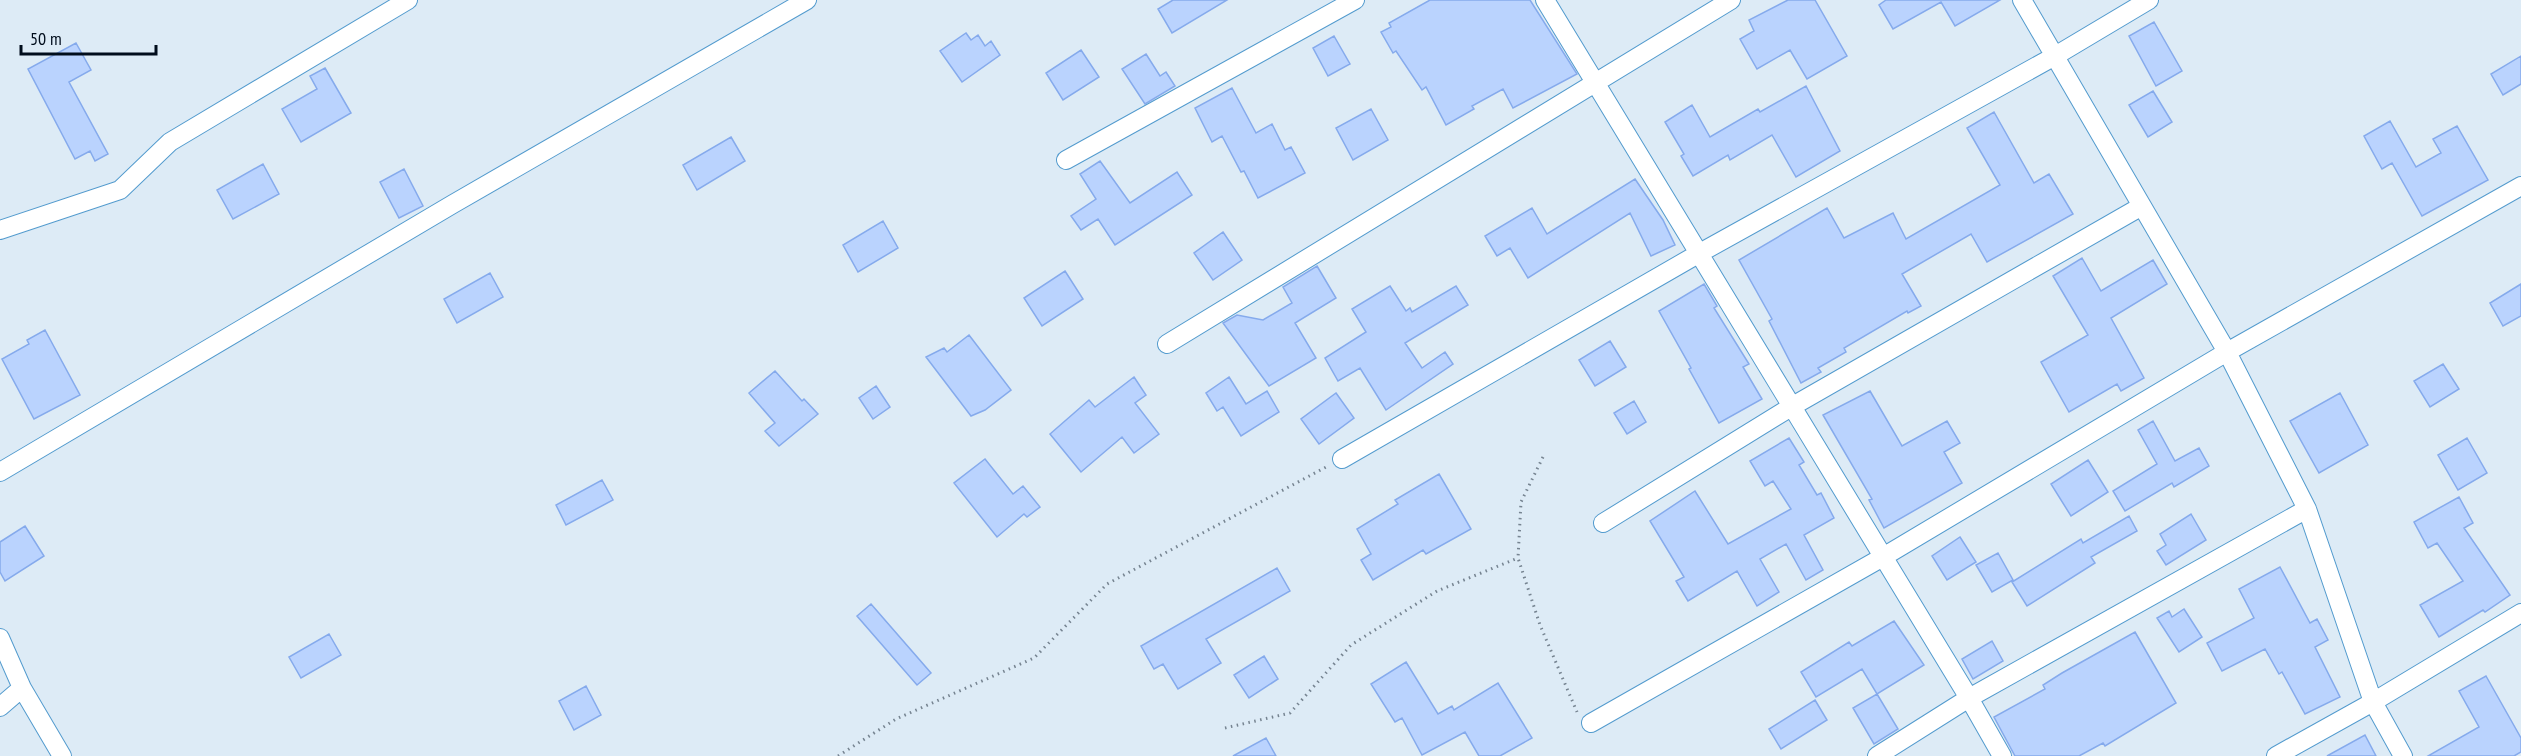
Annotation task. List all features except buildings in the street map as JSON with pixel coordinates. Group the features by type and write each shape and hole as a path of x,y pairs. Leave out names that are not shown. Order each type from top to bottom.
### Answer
{"street":[{"path":"0,230 120,190 170,142 408,0"},
{"path":"0,472 443,210 807,0"},
{"path":"1066,160 1355,0"},
{"path":"1545,0 2002,756"},
{"path":"1167,344 1731,0"},
{"path":"2022,0 2227,352 2307,509 2373,702 2403,756"},
{"path":"1342,459 1698,254 2055,56 2149,0"},
{"path":"1591,723 1883,557 2227,352 2521,186"},
{"path":"1603,523 1791,407 2142,206"},
{"path":"1877,756 1969,698 2307,509"},
{"path":"2276,756 2373,702 2521,613"},
{"path":"0,638 22,688 62,756"},
{"path":"0,707 22,688"}],"path":[{"path":"1543,457 1521,502 1518,558 1539,625 1579,716 1585,722 1591,723"},
{"path":"838,756 896,719 1034,658 1107,584 1342,459"},
{"path":"1225,728 1290,713 1351,645 1437,591 1518,558"}]}
